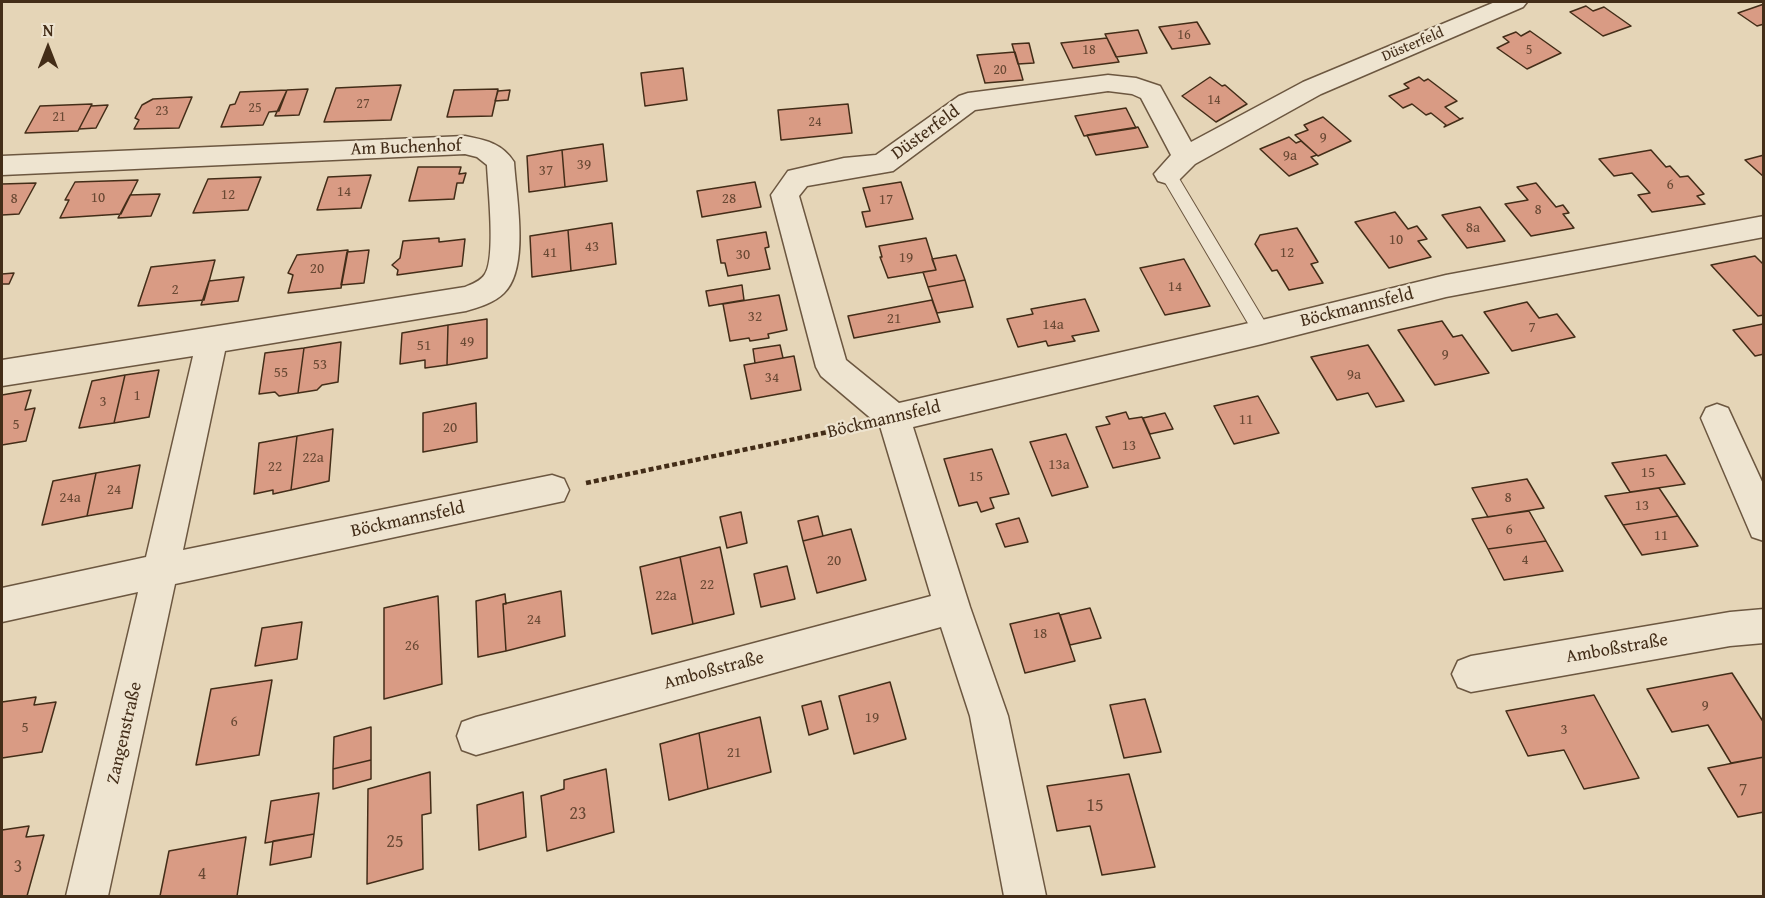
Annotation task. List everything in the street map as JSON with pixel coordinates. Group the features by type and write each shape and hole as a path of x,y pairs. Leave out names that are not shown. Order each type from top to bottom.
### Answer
{"street":[{"name":"Düsterfeld","path":"894,418 832,367 785,195 798,178 844,168 883,164 968,102 1107,83 1136,86 1151,92 1177,165 1312,88 1515,2"},
{"name":"Am Buchenhof","path":"2,165 465,145 486,150 500,162 504,258 500,276 487,291 466,299 2,373"},
{"name":"Böckmannsfeld","path":"894,418 1262,332 1446,286 1764,226"},
{"path":"162,570 212,341"},
{"path":"894,418 952,607 989,716 1025,897"},
{"path":"1717,418 1750,461 1764,526"},
{"name":"Böckmannsfeld","path":"2,605 552,490"},
{"name":"Zangenstraße","path":"87,897 162,570"},
{"name":"Amboßstraße","path":"476,736 952,607"},
{"name":"Amboßstraße","path":"1472,674 1730,629 1764,626"}],"lane":[{"path":"1177,165 1262,332"}],"path":[{"name":"Böckmannsfeld","path":"552,490 894,418"}],"building":[{"path":"1764,4 1764,24 1757,26 1738,13"},
{"path":"1586,6 1593,11 1604,7 1631,26 1603,36 1570,12"},
{"path":"1197,22 1210,44 1172,49 1159,27"},
{"path":"1138,30 1147,53 1116,57 1105,34"},
{"path":"1530,31 1561,53 1527,69 1497,48 1509,42 1503,37 1516,32 1521,36"},
{"path":"1107,38 1119,62 1073,68 1061,43"},
{"path":"1029,43 1034,63 1018,64 1012,44"},
{"path":"1015,52 1023,80 985,83 977,55"},
{"path":"683,68 687,100 645,106 641,73"},
{"path":"1210,77 1222,86 1225,85 1247,104 1216,122 1182,96"},
{"path":"1419,77 1424,81 1428,79 1457,101 1445,107 1460,119 1463,118 1444,127 1446,125 1431,113 1426,115 1412,104 1403,108 1389,96 1409,88 1404,84"},
{"path":"401,85 391,120 324,122 336,88"},
{"path":"308,89 299,115 275,116 287,90"},
{"path":"498,89 492,116 447,117 454,90"},
{"path":"287,90 279,111 269,112 263,125 221,127 230,105 235,104 240,92"},
{"path":"510,90 508,100 495,101 498,91"},
{"path":"192,97 179,128 134,129 139,120 135,118 142,105 153,99"},
{"path":"92,104 78,131 25,133 40,106"},
{"path":"848,104 852,133 781,140 778,110"},
{"path":"108,105 96,128 79,129 91,106"},
{"path":"1126,108 1136,128 1084,136 1075,116"},
{"path":"1323,117 1351,141 1318,156 1295,135 1308,130 1304,125"},
{"path":"1138,127 1148,147 1096,155 1087,135"},
{"path":"1289,137 1296,143 1301,141 1317,155 1311,157 1318,164 1289,176 1260,149"},
{"path":"603,144 607,181 565,187 562,150"},
{"path":"562,150 565,187 529,192 527,156"},
{"path":"1651,150 1666,167 1670,166 1680,177 1688,176 1704,194 1697,196 1705,204 1652,212 1638,195 1650,193 1632,173 1614,176 1599,159"},
{"path":"1764,155 1764,177 1745,160"},
{"path":"418,167 461,167 459,174 466,173 463,183 457,183 454,199 409,201"},
{"path":"371,175 361,208 317,210 328,177"},
{"path":"261,177 248,210 193,213 208,179"},
{"path":"138,180 121,214 60,218 69,200 65,200 75,182"},
{"path":"755,182 761,207 702,217 697,191"},
{"path":"901,182 913,219 866,227 862,212 870,211 863,188"},
{"path":"36,183 19,214 2,215 2,184"},
{"path":"1536,183 1556,207 1563,205 1569,213 1563,214 1574,228 1531,236 1505,204 1528,200 1517,187"},
{"path":"160,194 151,216 118,218 130,195"},
{"path":"1480,207 1505,241 1467,248 1442,215"},
{"path":"1395,212 1408,229 1417,226 1427,239 1418,241 1431,257 1389,268 1355,222"},
{"path":"612,223 616,264 571,271 568,230"},
{"path":"1297,228 1318,262 1311,264 1323,283 1289,290 1277,270 1272,271 1255,244 1260,235"},
{"path":"568,230 571,271 532,277 530,236"},
{"path":"766,232 769,247 765,248 770,269 728,276 725,263 721,263 717,240"},
{"path":"439,238 439,242 465,239 462,266 397,275 398,270 392,265 400,258 403,241"},
{"path":"926,238 936,270 888,278 880,257 882,257 879,246"},
{"path":"348,250 341,288 288,293 293,275 288,273 297,255"},
{"path":"369,250 364,283 341,285 347,252"},
{"path":"956,255 965,280 928,287 923,272 936,270 932,259"},
{"path":"1755,256 1764,265 1764,315 1758,316 1711,265"},
{"path":"1184,259 1210,306 1165,315 1140,268"},
{"path":"215,260 204,300 138,306 151,267"},
{"path":"14,273 9,284 2,284 2,274"},
{"path":"244,277 238,301 201,305 209,281"},
{"path":"965,280 973,307 937,313 928,287"},
{"path":"742,285 744,300 709,306 706,291"},
{"path":"779,295 787,330 768,334 769,338 730,341 723,304"},
{"path":"1085,299 1099,331 1072,336 1075,341 1048,346 1046,341 1018,347 1007,319 1033,314 1031,309"},
{"path":"932,300 940,322 854,338 848,316"},
{"path":"1527,302 1539,318 1557,314 1575,337 1512,351 1484,312"},
{"path":"487,319 487,358 447,365 448,325"},
{"path":"1442,321 1453,337 1462,335 1489,373 1435,385 1398,330"},
{"path":"1763,324 1764,354 1755,356 1733,330"},
{"path":"448,325 447,365 425,368 425,360 400,364 402,333"},
{"path":"341,342 338,382 322,385 317,390 298,393 304,348"},
{"path":"780,345 783,358 755,363 753,349"},
{"path":"1368,345 1404,401 1376,407 1368,393 1337,400 1311,357"},
{"path":"304,348 298,393 279,396 275,392 259,394 265,353"},
{"path":"794,356 801,390 751,399 744,365"},
{"path":"159,370 149,417 114,423 125,375"},
{"path":"125,375 114,423 79,428 92,381"},
{"path":"31,390 25,410 35,408 26,441 2,445 2,395"},
{"path":"1258,396 1279,433 1234,444 1214,406"},
{"path":"476,403 477,442 423,452 423,413"},
{"path":"1126,412 1129,419 1142,417 1160,458 1113,468 1096,427 1110,424 1106,417"},
{"path":"1165,413 1173,429 1150,434 1143,418"},
{"path":"333,429 329,481 291,490 297,436"},
{"path":"1066,434 1088,487 1052,496 1030,442"},
{"path":"297,436 291,490 273,494 273,490 254,494 259,443"},
{"path":"992,449 1009,494 990,498 994,508 981,512 977,502 959,506 944,459"},
{"path":"1666,455 1685,484 1630,492 1612,463"},
{"path":"140,465 132,508 87,516 96,473"},
{"path":"96,473 87,516 42,525 53,481"},
{"path":"1527,479 1544,508 1488,517 1472,488"},
{"path":"1659,488 1678,516 1623,525 1605,496"},
{"path":"1529,511 1546,541 1488,549 1472,519"},
{"path":"741,512 747,543 727,548 720,517"},
{"path":"818,516 823,536 803,541 798,521"},
{"path":"1678,516 1698,546 1642,555 1623,525"},
{"path":"1019,518 1028,542 1005,547 996,524"},
{"path":"851,529 866,580 817,593 803,541"},
{"path":"1546,541 1563,571 1504,580 1488,549"},
{"path":"720,547 734,614 693,624 680,557"},
{"path":"680,557 693,624 652,634 640,567"},
{"path":"787,566 795,599 761,607 754,574"},
{"path":"561,591 565,636 506,651 503,604"},
{"path":"505,594 506,604 503,604 506,651 478,657 476,601"},
{"path":"438,596 442,684 384,699 384,608"},
{"path":"1090,608 1101,638 1070,645 1060,615"},
{"path":"1059,613 1075,661 1025,673 1010,624"},
{"path":"302,622 297,659 255,666 262,628"},
{"path":"1732,673 1764,723 1764,757 1731,763 1708,725 1672,732 1647,689"},
{"path":"272,680 259,755 196,765 211,689"},
{"path":"890,682 906,739 854,754 839,696"},
{"path":"1594,695 1639,778 1584,789 1564,750 1528,756 1506,711"},
{"path":"36,697 34,705 56,702 42,752 2,758 2,702"},
{"path":"1145,699 1161,752 1124,758 1110,705"},
{"path":"821,701 828,729 809,735 802,706"},
{"path":"760,717 771,772 708,789 699,733"},
{"path":"371,727 371,760 333,769 334,737"},
{"path":"699,733 708,789 669,800 660,744"},
{"path":"1764,757 1764,812 1738,817 1708,768"},
{"path":"371,760 371,779 333,789 333,769"},
{"path":"606,769 614,832 547,851 541,796 564,789 564,780"},
{"path":"430,772 431,813 422,815 423,869 367,884 368,789"},
{"path":"1129,774 1155,867 1102,875 1090,826 1057,831 1047,786"},
{"path":"523,792 526,837 479,850 477,805"},
{"path":"319,793 314,834 265,843 271,801"},
{"path":"29,826 26,837 44,835 27,896 2,896 2,830"},
{"path":"314,834 311,857 270,865 273,841"},
{"path":"246,837 237,896 160,896 169,851"}]}
